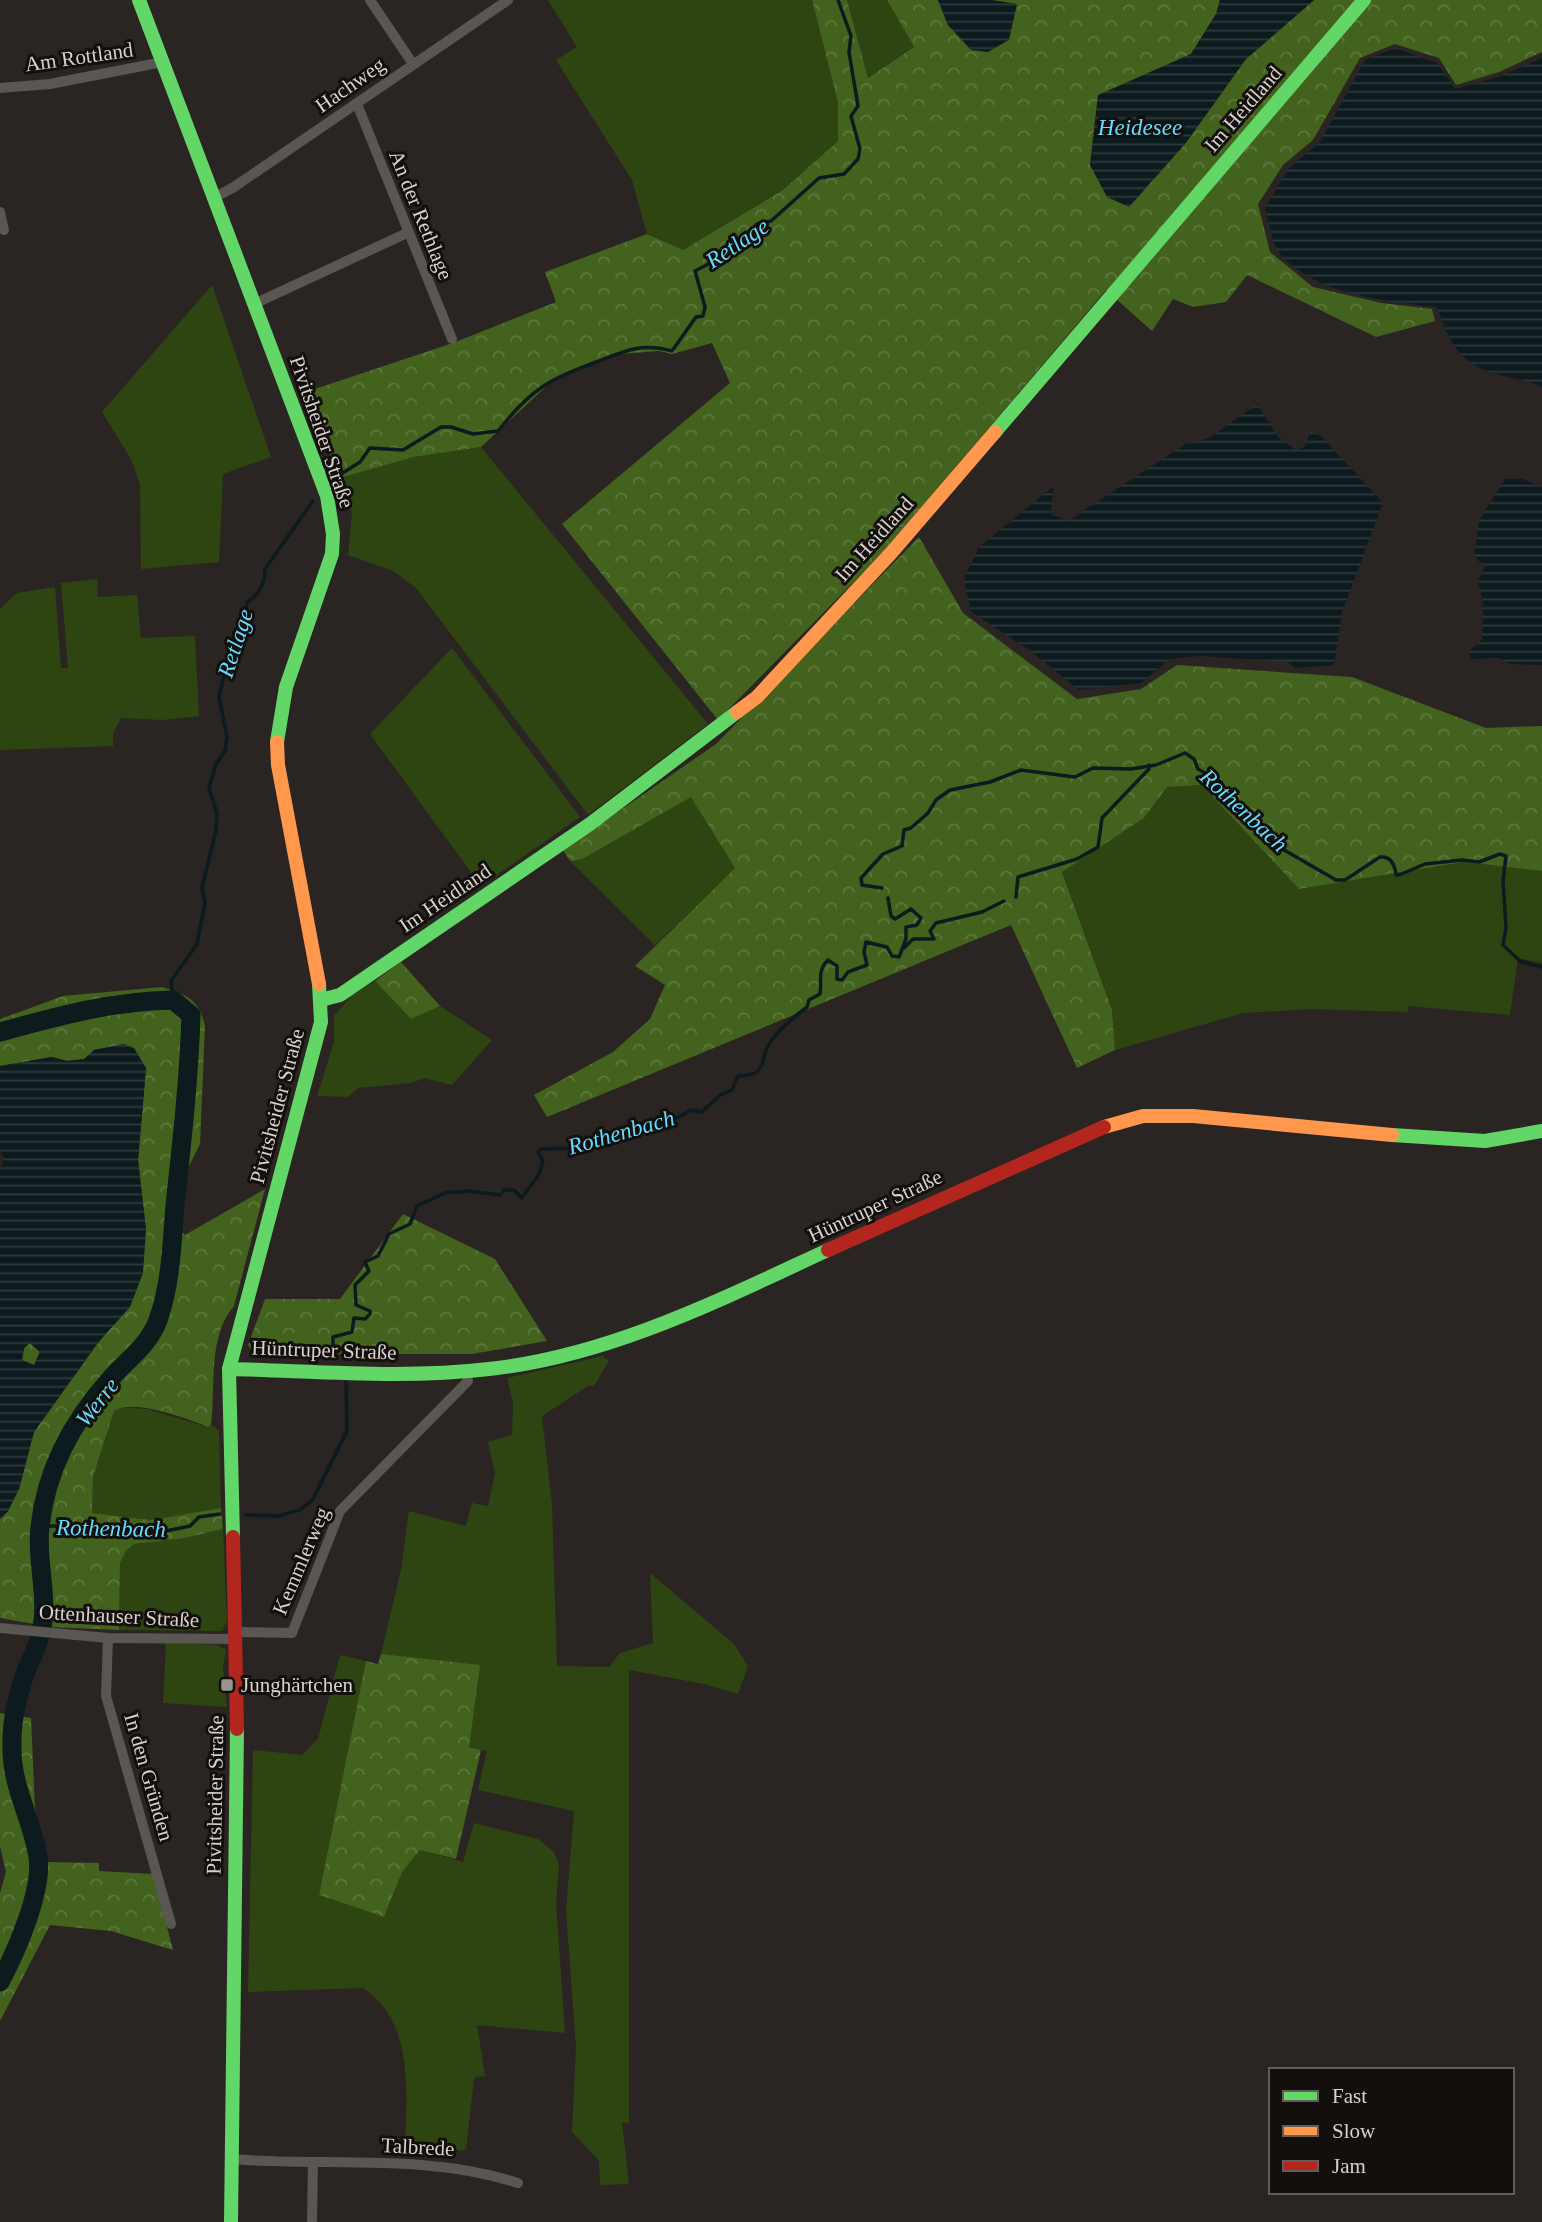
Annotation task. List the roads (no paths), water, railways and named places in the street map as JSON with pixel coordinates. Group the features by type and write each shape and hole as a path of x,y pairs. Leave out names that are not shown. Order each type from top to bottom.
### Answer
{"street":[{"name":"Pivitsheider Straße","path":"139,0 327,496 333,534 332,554 281,707 277,734 278,765 321,1000 316,1046 229,1369 236,1636 231,2222"},
{"path":"370,0 413,64"},
{"name":"Hachweg","path":"214,198 508,0"},
{"name":"Im Heidland","path":"321,1000 340,995 590,824 757,697 892,552 1364,0"},
{"name":"Am Rottland","path":"0,88 43,85 163,62"},
{"name":"An der Rethlage","path":"357,104 452,339"},
{"path":"0,212 4,230"},
{"path":"254,304 407,233"},
{"name":"Hüntruper Straße","path":"229,1369 388,1374 466,1372 563,1356 655,1328 1089,1131 1143,1116 1234,1119 1461,1141 1485,1141 1542,1131"},
{"name":"Kemmlerweg","path":"236,1636 292,1633 340,1511 468,1381 466,1372"},
{"name":"Ottenhauser Straße","path":"0,1628 108,1638 236,1636"},
{"name":"In den Gründen","path":"108,1638 106,1696 171,1924"},
{"name":"Talbrede","path":"231,2159 438,2165 481,2171 518,2183"},
{"path":"312,2222 313,2162"}],"water":[{"path":"938,0 991,0 1017,4 1009,40 988,52 971,50 948,25"},
{"name":"Heidesee","path":"1220,0 1314,0 1246,59 1185,144 1129,207 1107,197 1090,165 1098,95 1191,54 1216,14"},
{"path":"1395,48 1437,63 1455,89 1501,76 1542,58 1542,387 1486,370 1465,359 1452,342 1437,307 1375,299 1333,288 1296,268 1280,254 1274,244 1265,208 1289,168 1320,142 1365,60"},
{"path":"1257,404 1279,438 1296,450 1304,447 1311,431 1322,437 1383,503 1342,612 1334,665 1295,668 1288,662 1200,656 1170,659 1141,683 1079,690 1028,649 971,612 964,579 979,547 1053,487 1051,514 1068,521 1187,443 1209,438"},
{"path":"1505,479 1523,479 1542,487 1542,665 1511,664 1499,658 1470,659 1469,651 1482,640 1483,602 1478,581 1485,566 1474,557 1479,521"},
{"path":"124,1044 134,1048 146,1068 138,1160 146,1230 143,1273 130,1307 95,1346 34,1432 19,1489 8,1511 0,1519 0,1168 4,1158 0,1151 0,1066 52,1057 67,1061 84,1059 94,1050","holes":["30,1343 40,1352 34,1365 22,1360 24,1348"]}],"waterway":[{"name":"Retlage","path":"338,476 360,462 370,448 403,450 441,427 451,427 473,434 498,431 521,405 542,387 618,354 643,348 672,351 696,317 703,316 705,307 695,271 735,250 757,224 771,221 819,178 844,174 858,159 860,149 851,116 858,106 849,52 851,36 838,0"},
{"name":"Retlage","path":"173,1000 171,981 197,944 205,903 202,888 216,830 217,813 209,788 216,764 225,751 227,737 219,697 230,650 243,624 247,602 258,592 265,569 313,501"},
{"name":"Rothenbach","path":"882,888 862,885 861,878 883,854 902,846 904,830 911,828 928,813 936,800 950,790 990,782 1021,770 1075,777 1093,768 1131,769 1156,765 1185,753 1194,759 1198,769 1221,782 1228,798 1255,815 1272,843 1336,880 1345,880 1380,857 1390,860 1396,875 1399,875 1425,864 1462,860 1479,862 1500,854 1506,856 1503,881 1506,928 1503,945 1520,961 1542,967"},
{"path":"1016,897 1018,877 1077,859 1098,847 1102,818 1149,769 1149,765"},
{"name":"Rothenbach","path":"344,1357 345,1351 333,1345 333,1337 352,1332 354,1318 365,1319 370,1314 370,1311 356,1305 355,1285 369,1271 365,1262 378,1256 389,1234 410,1224 417,1206 445,1193 468,1191 500,1195 504,1190 514,1190 522,1198 539,1174 543,1161 538,1152 541,1149 573,1148 582,1142 607,1138 614,1130 653,1126 690,1110 702,1112 720,1095 732,1090 738,1076 756,1073 760,1069 767,1048 775,1036 807,1007 809,1000 820,994 821,972 828,960 837,966 837,979 842,980 848,972 867,965 864,952 866,942 887,947 892,956 899,957 906,939 906,927 917,925 921,918 911,909 895,919 891,916 888,898"},
{"path":"904,948 913,939 934,939 930,931 936,923 982,912 1004,901"},
{"name":"Werre","path":"0,1032 86,1010 151,1001 173,1000 191,1015 172,1249 158,1320 149,1337 98,1393 74,1428 55,1465 43,1506 39,1539 44,1597 43,1621 39,1641 20,1690 12,1739 15,1777 35,1843 38,1871 27,1921 0,1982"},
{"name":"Rothenbach","path":"245,1515 279,1516 299,1510 312,1501 347,1431 346,1382"},
{"name":"Rothenbach","path":"40,1526 64,1526 88,1532 128,1528 140,1532 166,1531 190,1526 199,1517 220,1514"}],"place":[{"name":"Junghärtchen","path":"227,1685"}]}
